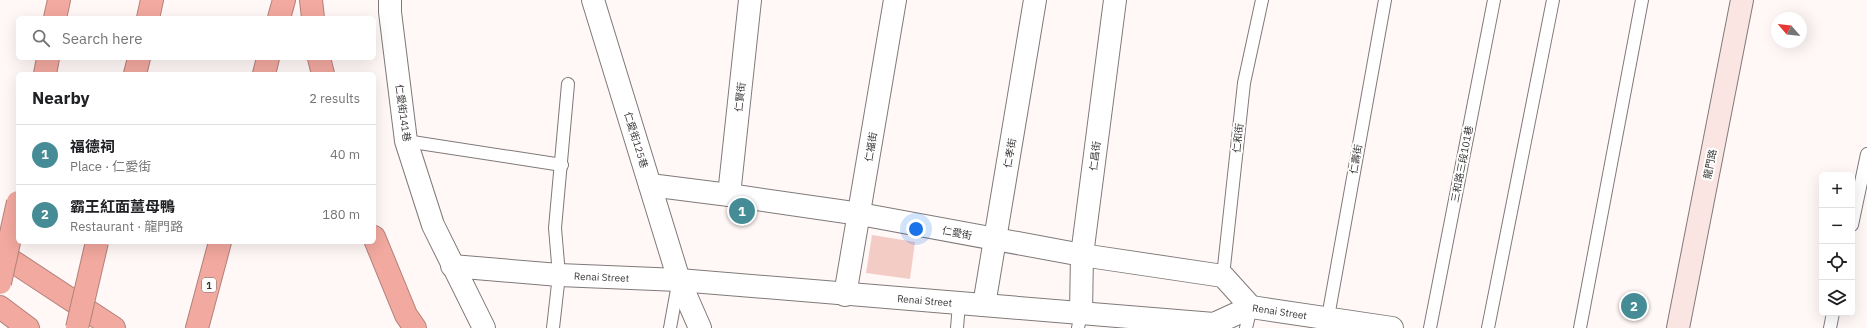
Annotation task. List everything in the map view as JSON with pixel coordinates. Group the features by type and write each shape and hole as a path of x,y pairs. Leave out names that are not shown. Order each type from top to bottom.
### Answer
{"highway":[{"path":"55,16 59,0"},
{"path":"148,16 152,0"},
{"path":"280,16 284,0"},
{"path":"312,0 313,16"},
{"path":"45,72 48,60"},
{"path":"136,72 138,60"},
{"path":"264,72 268,60"},
{"path":"320,60 322,72"},
{"path":"0,283 16,211"},
{"path":"376,242 406,315 415,328"},
{"path":"77,328 97,244"},
{"name":"1","path":"197,328 219,244"},
{"path":"0,252 114,328"},
{"path":"0,307 28,328"}],"street":[{"name":"仁愛街141巷","path":"390,0 390,12 406,141 433,225 484,328"},
{"name":"仁愛街125巷","path":"593,0 679,280 700,328"},
{"name":"仁賢街","path":"729,195 750,0"},
{"name":"仁福街","path":"845,294 860,214 895,0"},
{"name":"仁孝街","path":"984,306 1036,0"},
{"name":"仁昌街","path":"1079,320 1082,256 1115,0"},
{"name":"龍門路","path":"1678,328 1742,0"},
{"name":"仁愛街","path":"650,185 860,214 1082,256 1223,276"},
{"name":"Renai Street","path":"452,266 559,275 679,280 845,294 984,306 1079,320 1214,324 1251,307 1328,317 1388,328"},
{"path":"1223,276 1251,307"}],"lane":[{"name":"仁和街","path":"1223,276 1244,83 1262,0"},
{"name":"仁壽街","path":"1328,317 1385,0"},
{"name":"三和路三段101巷","path":"1430,328 1494,0"},
{"path":"1488,328 1553,0"},
{"path":"1580,328 1642,0"},
{"path":"553,328 559,275 555,228 562,165 568,84"},
{"path":"406,141 562,165"},
{"path":"1855,211 1867,154"},
{"path":"670,328 679,280"},
{"path":"957,328 959,304"},
{"path":"1246,328 1251,307"},
{"path":"1830,328 1832,316"}],"shaded area":[{"path":"872,235 915,242 910,279 866,273"}],"place":[{"name":"福德祠","path":"742,211"},
{"name":"霸王紅面薑母鴨","path":"1634,306"}]}
